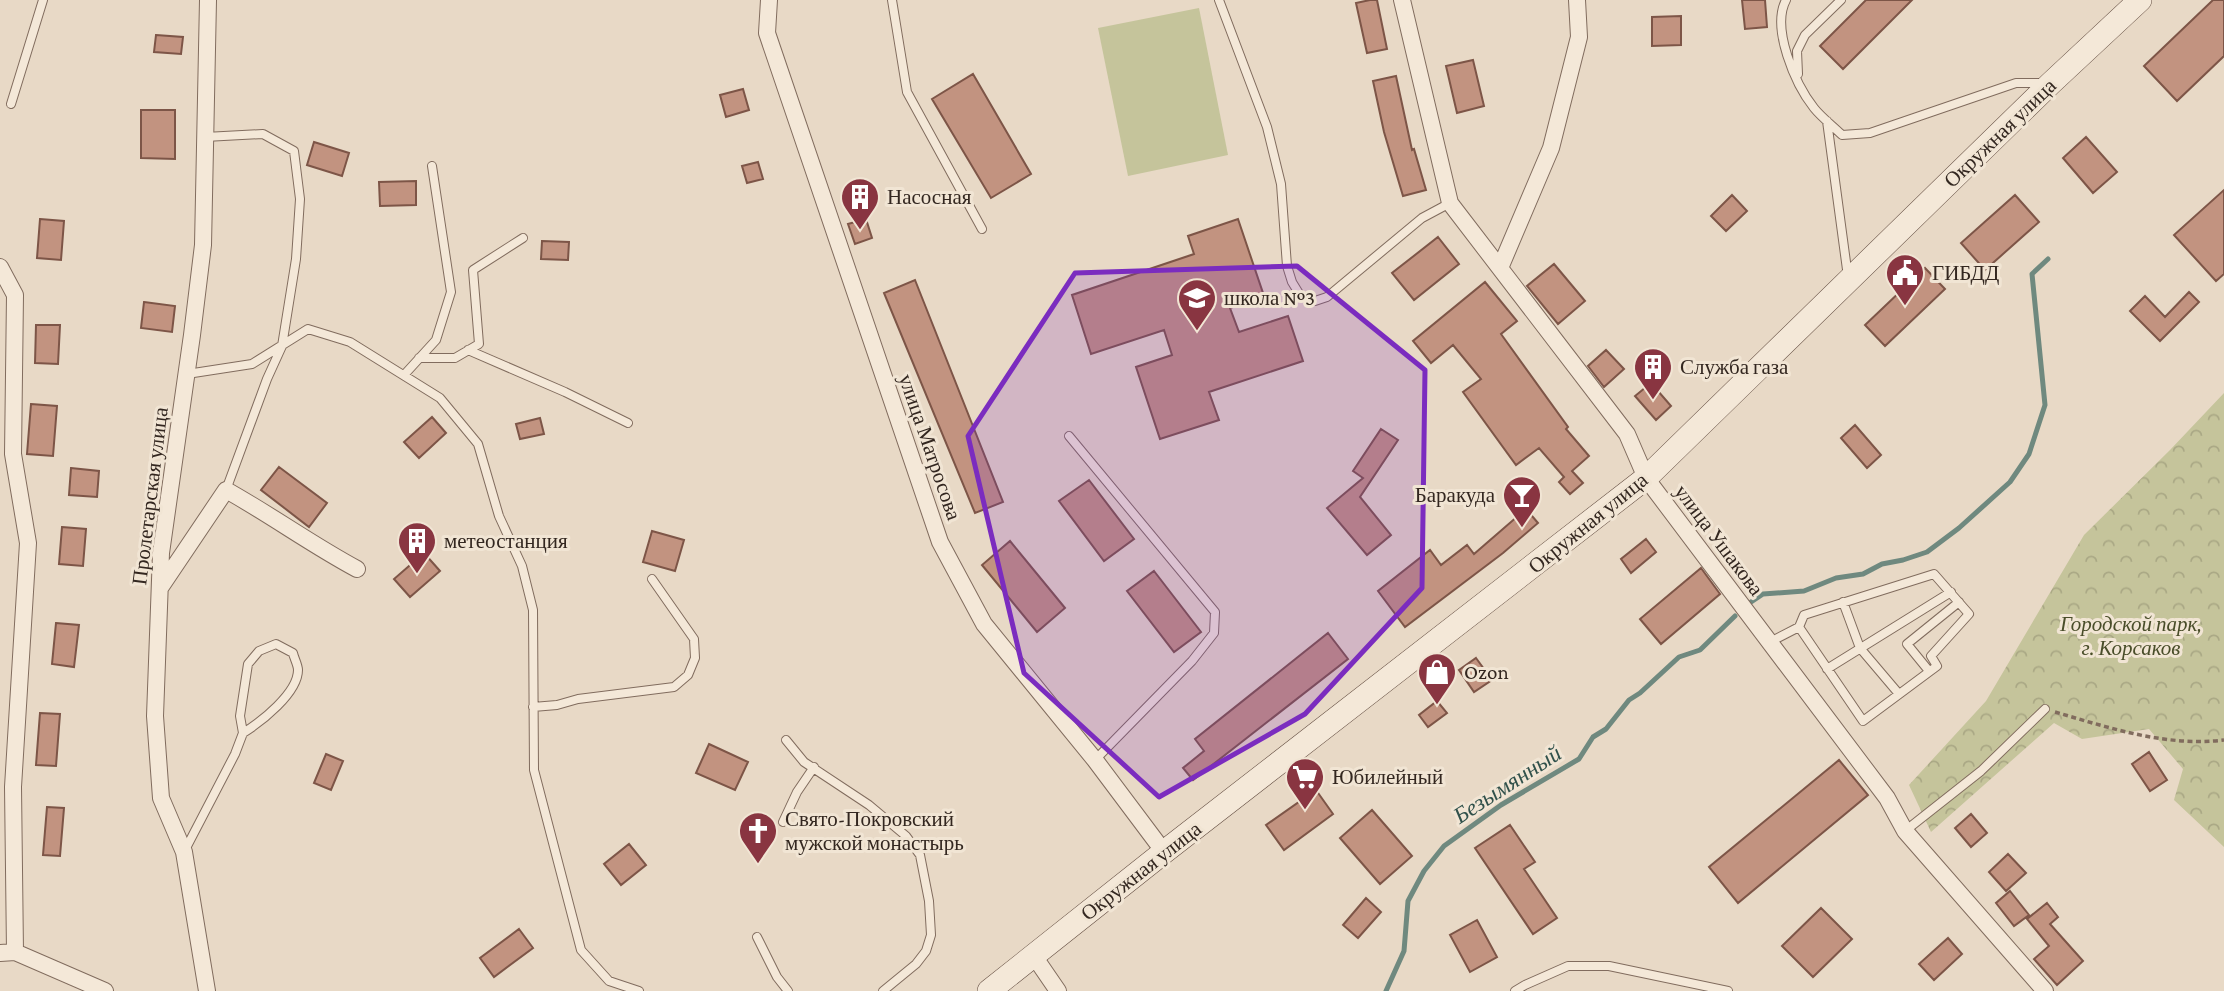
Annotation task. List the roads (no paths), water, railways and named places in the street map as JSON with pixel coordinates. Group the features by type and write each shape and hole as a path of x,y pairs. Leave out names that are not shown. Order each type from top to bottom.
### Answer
{"main road":[{"name":"Окружная улица","path":"989,991 1647,478 2050,83 2140,0"}],"street":[{"name":"Пролетарская улица","path":"207,991 184,852 161,798 155,716 161,553 203,245 208,0"},
{"name":"улица Матросова","path":"769,0 767,33 940,542 984,624 1095,760 1164,852"},
{"name":"улица Ушакова","path":"1402,0 1450,203 1626,434 1647,478 1887,798 1905,831 2045,991"},
{"path":"1500,268 1551,148 1579,37 1577,0"},
{"path":"0,267 15,295 13,454 28,542 6,787 8,952 105,991"},
{"path":"160,588 226,490 356,569"},
{"path":"1034,956 1058,991"}],"lane":[{"path":"10,104 43,0"},
{"path":"892,0 907,92 982,229"},
{"path":"1219,0 1267,127 1281,184 1287,266 1300,295 1315,301 1327,297 1422,218 1450,203"},
{"path":"1786,0 1780,11 1782,40 1798,81 1813,107 1842,135 1870,133 2016,83 2050,83"},
{"path":"1798,81 1797,51 1805,35 1841,0"},
{"path":"1827,121 1848,281"},
{"path":"205,137 263,134 294,151 300,198 296,259 282,346 226,490"},
{"path":"404,375 436,340 451,292 432,166"},
{"path":"419,358 455,358 479,344 473,270 523,238"},
{"path":"187,374 252,364 308,329 350,342 440,398 478,444 499,516 522,566 533,610 534,770 580,950 609,981 639,991"},
{"path":"468,350 565,392 628,424"},
{"path":"1069,436 1215,612 1214,633 1192,661 1095,760"},
{"path":"1770,642 1799,628 1804,615 1934,574 1969,614 1931,656 1937,666 1863,721 1799,628"},
{"path":"533,707 674,687 688,675 695,658 694,639 652,579"},
{"path":"1827,669 1951,592"},
{"path":"1843,602 1860,648 1899,694"},
{"path":"1930,671 1907,644 1959,602"},
{"path":"184,852 235,754 243,733 240,716 248,664 259,651 276,644 293,653 298,670 291,690 260,723 243,733"},
{"path":"1905,831 1981,771 2045,709"},
{"path":"786,740 804,762 869,805 906,836 920,855 929,901 931,935 926,951 916,964 883,991"},
{"path":"783,822 797,792 814,767"},
{"path":"757,937 777,977 788,991"},
{"path":"1515,991 1569,966 1609,966 1728,991"}],"waterway":[{"name":"Безымянный","path":"1751,602 1763,594 1804,591 1836,578 1863,574 1882,564 1927,552 1959,528 2010,482 2029,454 2045,405 2032,274 2048,259"},
{"name":"Безымянный","path":"1386,991 1404,951 1408,901 1424,871 1444,846 1501,805 1579,759 1593,737 1606,729 1629,700 1679,657 1700,650 1735,616"}],"place":[{"name":"Насосная","path":"860,231"},
{"name":"ГИБДД","path":"1905,307"},
{"name":"школа №3","path":"1197,332"},
{"name":"Служба газа","path":"1653,401"},
{"name":"Баракуда","path":"1522,529"},
{"name":"метеостанция","path":"417,575"},
{"name":"Ozon","path":"1437,706"},
{"name":"Юбилейный","path":"1305,811"},
{"name":"Свято-Покровский мужской монастырь","path":"758,865"}],"park label":[{"name":"Городской парк, г. Корсаков","path":"2131,636"}]}
